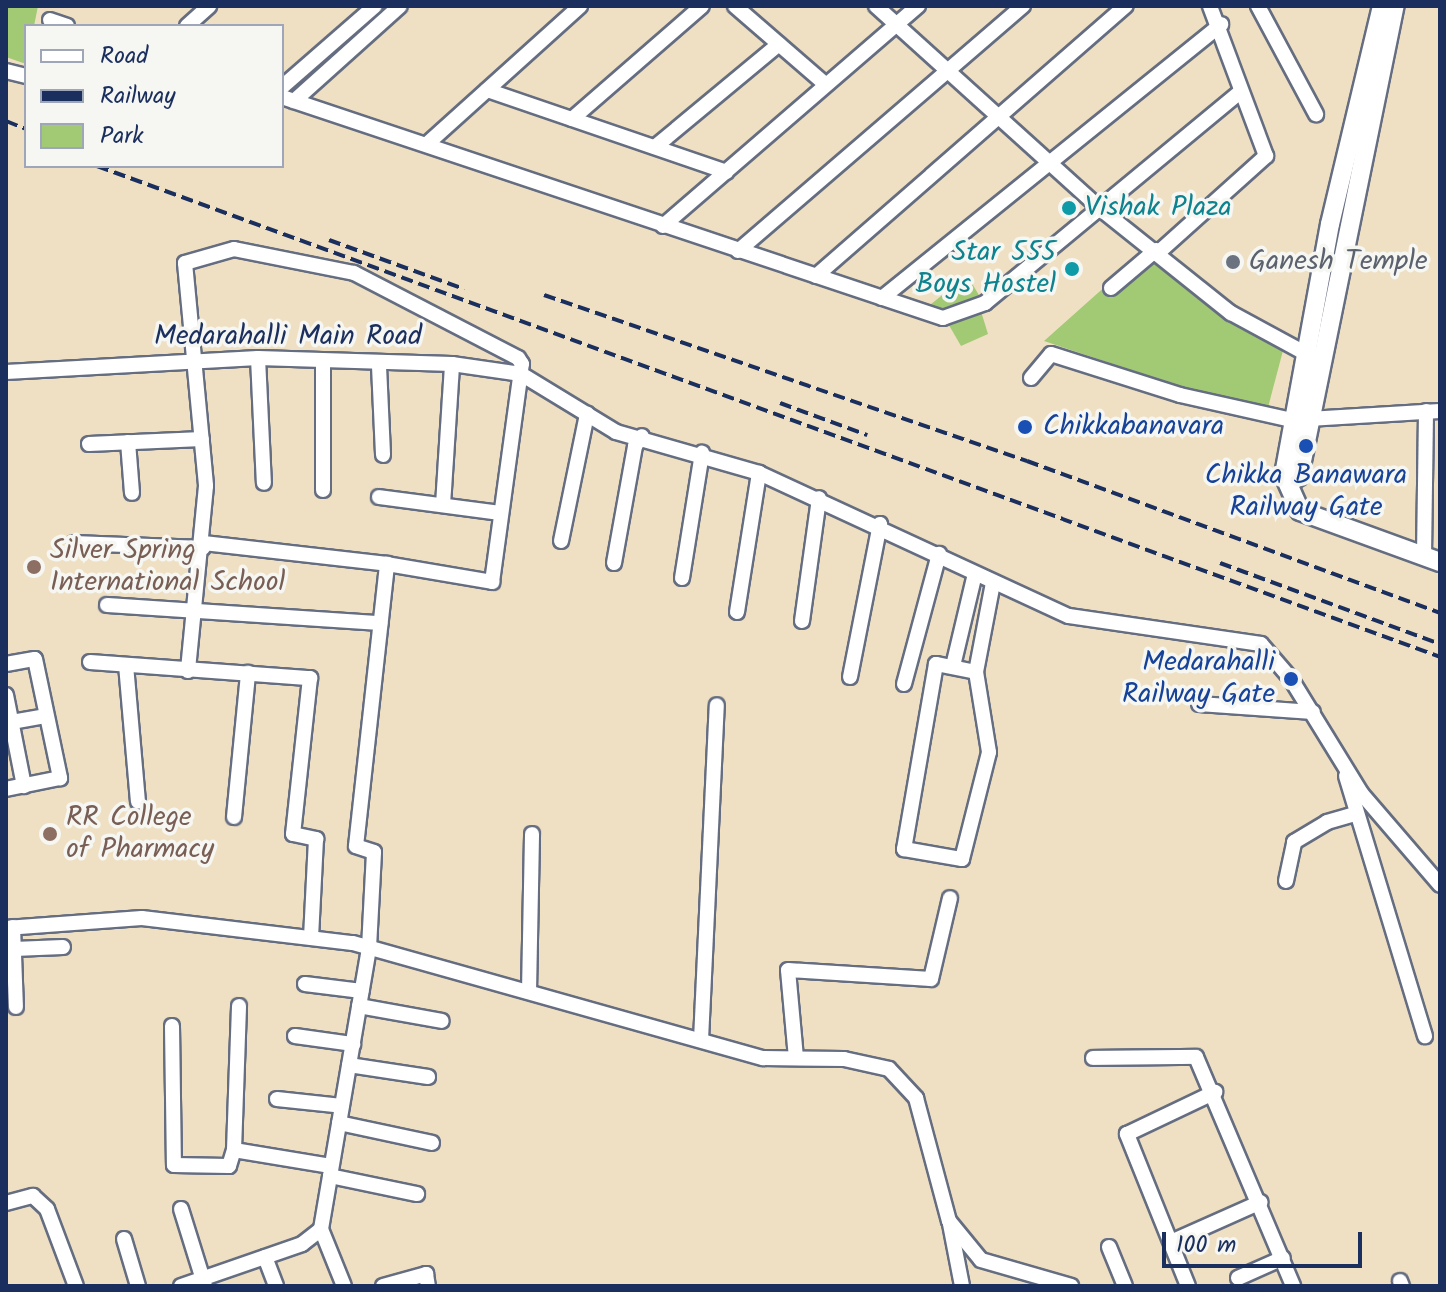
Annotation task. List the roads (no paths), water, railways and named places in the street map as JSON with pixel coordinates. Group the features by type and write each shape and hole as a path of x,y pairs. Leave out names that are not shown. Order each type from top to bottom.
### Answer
{"main road":[{"path":"1382,6 1301,419 1284,475 1300,511 1432,559"},
{"path":"1313,358 1395,6"}],"street":[{"path":"189,24 209,6"},
{"path":"284,85 375,6"},
{"path":"288,99 400,6"},
{"path":"427,144 580,6"},
{"path":"572,119 702,6"},
{"path":"735,6 825,84"},
{"path":"876,6 1103,211 1231,313 1313,358"},
{"path":"663,226 918,6"},
{"path":"738,251 1023,6"},
{"path":"816,276 1126,6"},
{"path":"1111,288 1266,156 1241,91 1221,24 1210,6"},
{"path":"1258,6 1316,114"},
{"path":"50,20 61,24"},
{"path":"882,298 1221,24"},
{"path":"655,147 779,44"},
{"path":"487,90 726,172"},
{"path":"288,99 943,318 985,303 1103,211 1241,91"},
{"path":"74,543 204,545 387,564 492,582 521,374 518,358 354,273 234,249 185,263 202,439 204,545 188,670"},
{"path":"1031,378 1051,354 1180,395 1301,419 1433,411 1432,559"},
{"path":"258,358 264,483"},
{"name":"Medarahalli Main Road","path":"6,372 194,359 258,358 379,366 452,364 521,374"},
{"path":"323,363 323,490"},
{"path":"443,505 452,364"},
{"path":"379,366 383,455"},
{"path":"521,374 616,432 702,453 759,473 880,524 993,583 1069,616 1261,644 1341,753 1361,793 1440,885"},
{"path":"561,541 587,414"},
{"path":"614,563 635,446 642,436"},
{"path":"89,444 202,439"},
{"path":"128,442 132,493"},
{"path":"682,578 702,453"},
{"path":"737,612 759,473"},
{"path":"379,497 501,513"},
{"path":"802,621 819,498"},
{"path":"850,677 880,524"},
{"path":"904,684 939,554"},
{"path":"344,1286 321,1229 369,948 374,852 356,846 387,564"},
{"path":"953,666 975,574"},
{"path":"976,672 936,664 904,849 962,859 989,752 976,672 993,583"},
{"path":"107,605 380,623"},
{"path":"6,664 35,659 60,778 6,789"},
{"path":"90,662 310,678 293,834 316,839 311,938"},
{"path":"126,665 138,801"},
{"path":"234,817 248,673"},
{"path":"6,695 24,786"},
{"path":"1199,704 1313,712"},
{"path":"701,1040 717,705"},
{"path":"9,722 46,716"},
{"path":"1341,753 1355,814 1425,1036"},
{"path":"1286,881 1294,842 1327,822 1355,814"},
{"path":"529,992 532,834"},
{"path":"796,1058 788,970 931,979 950,898"},
{"path":"16,1007 14,949 9,927 142,918 369,948 763,1058 844,1059 889,1069 916,1098 949,1221 962,1286"},
{"path":"14,949 63,947"},
{"path":"305,984 442,1021"},
{"path":"172,1026 171,1162 229,1166 234,1150 239,1006"},
{"path":"295,1036 353,1044"},
{"path":"1093,1058 1196,1057 1215,1092 1293,1286"},
{"path":"349,1065 428,1077"},
{"path":"1188,1286 1127,1134 1215,1092"},
{"path":"277,1099 342,1106"},
{"path":"339,1123 432,1143"},
{"path":"234,1150 417,1194"},
{"path":"6,1203 33,1196 47,1209 76,1286"},
{"path":"1171,1242 1261,1202"},
{"path":"181,1209 204,1282"},
{"path":"949,1221 981,1260 1020,1278 1071,1286"},
{"path":"181,1286 204,1282 302,1244 321,1229"},
{"path":"124,1239 138,1286"},
{"path":"1109,1247 1125,1286"},
{"path":"265,1257 276,1286"},
{"path":"1238,1278 1283,1258"},
{"path":"383,1286 426,1274 428,1286"}],"railway":[{"path":"6,121 24,128"},
{"path":"102,168 1440,657"},
{"path":"329,240 464,289"},
{"path":"544,295 1027,461 1440,613"},
{"path":"780,403 867,435"},
{"path":"1220,563 1440,644"}],"place":[{"name":"Vishak Plaza","path":"1069,208"},
{"name":"Ganesh Temple","path":"1233,262"},
{"name":"Star 555 Boys Hostel","path":"1072,269"},
{"name":"Chikkabanavara","path":"1025,427"},
{"name":"Chikka Banawara Railway Gate","path":"1306,446"},
{"name":"Silver Spring International School","path":"34,567"},
{"name":"Medarahalli Railway Gate","path":"1291,679"},
{"name":"RR College of Pharmacy","path":"50,834"}]}
